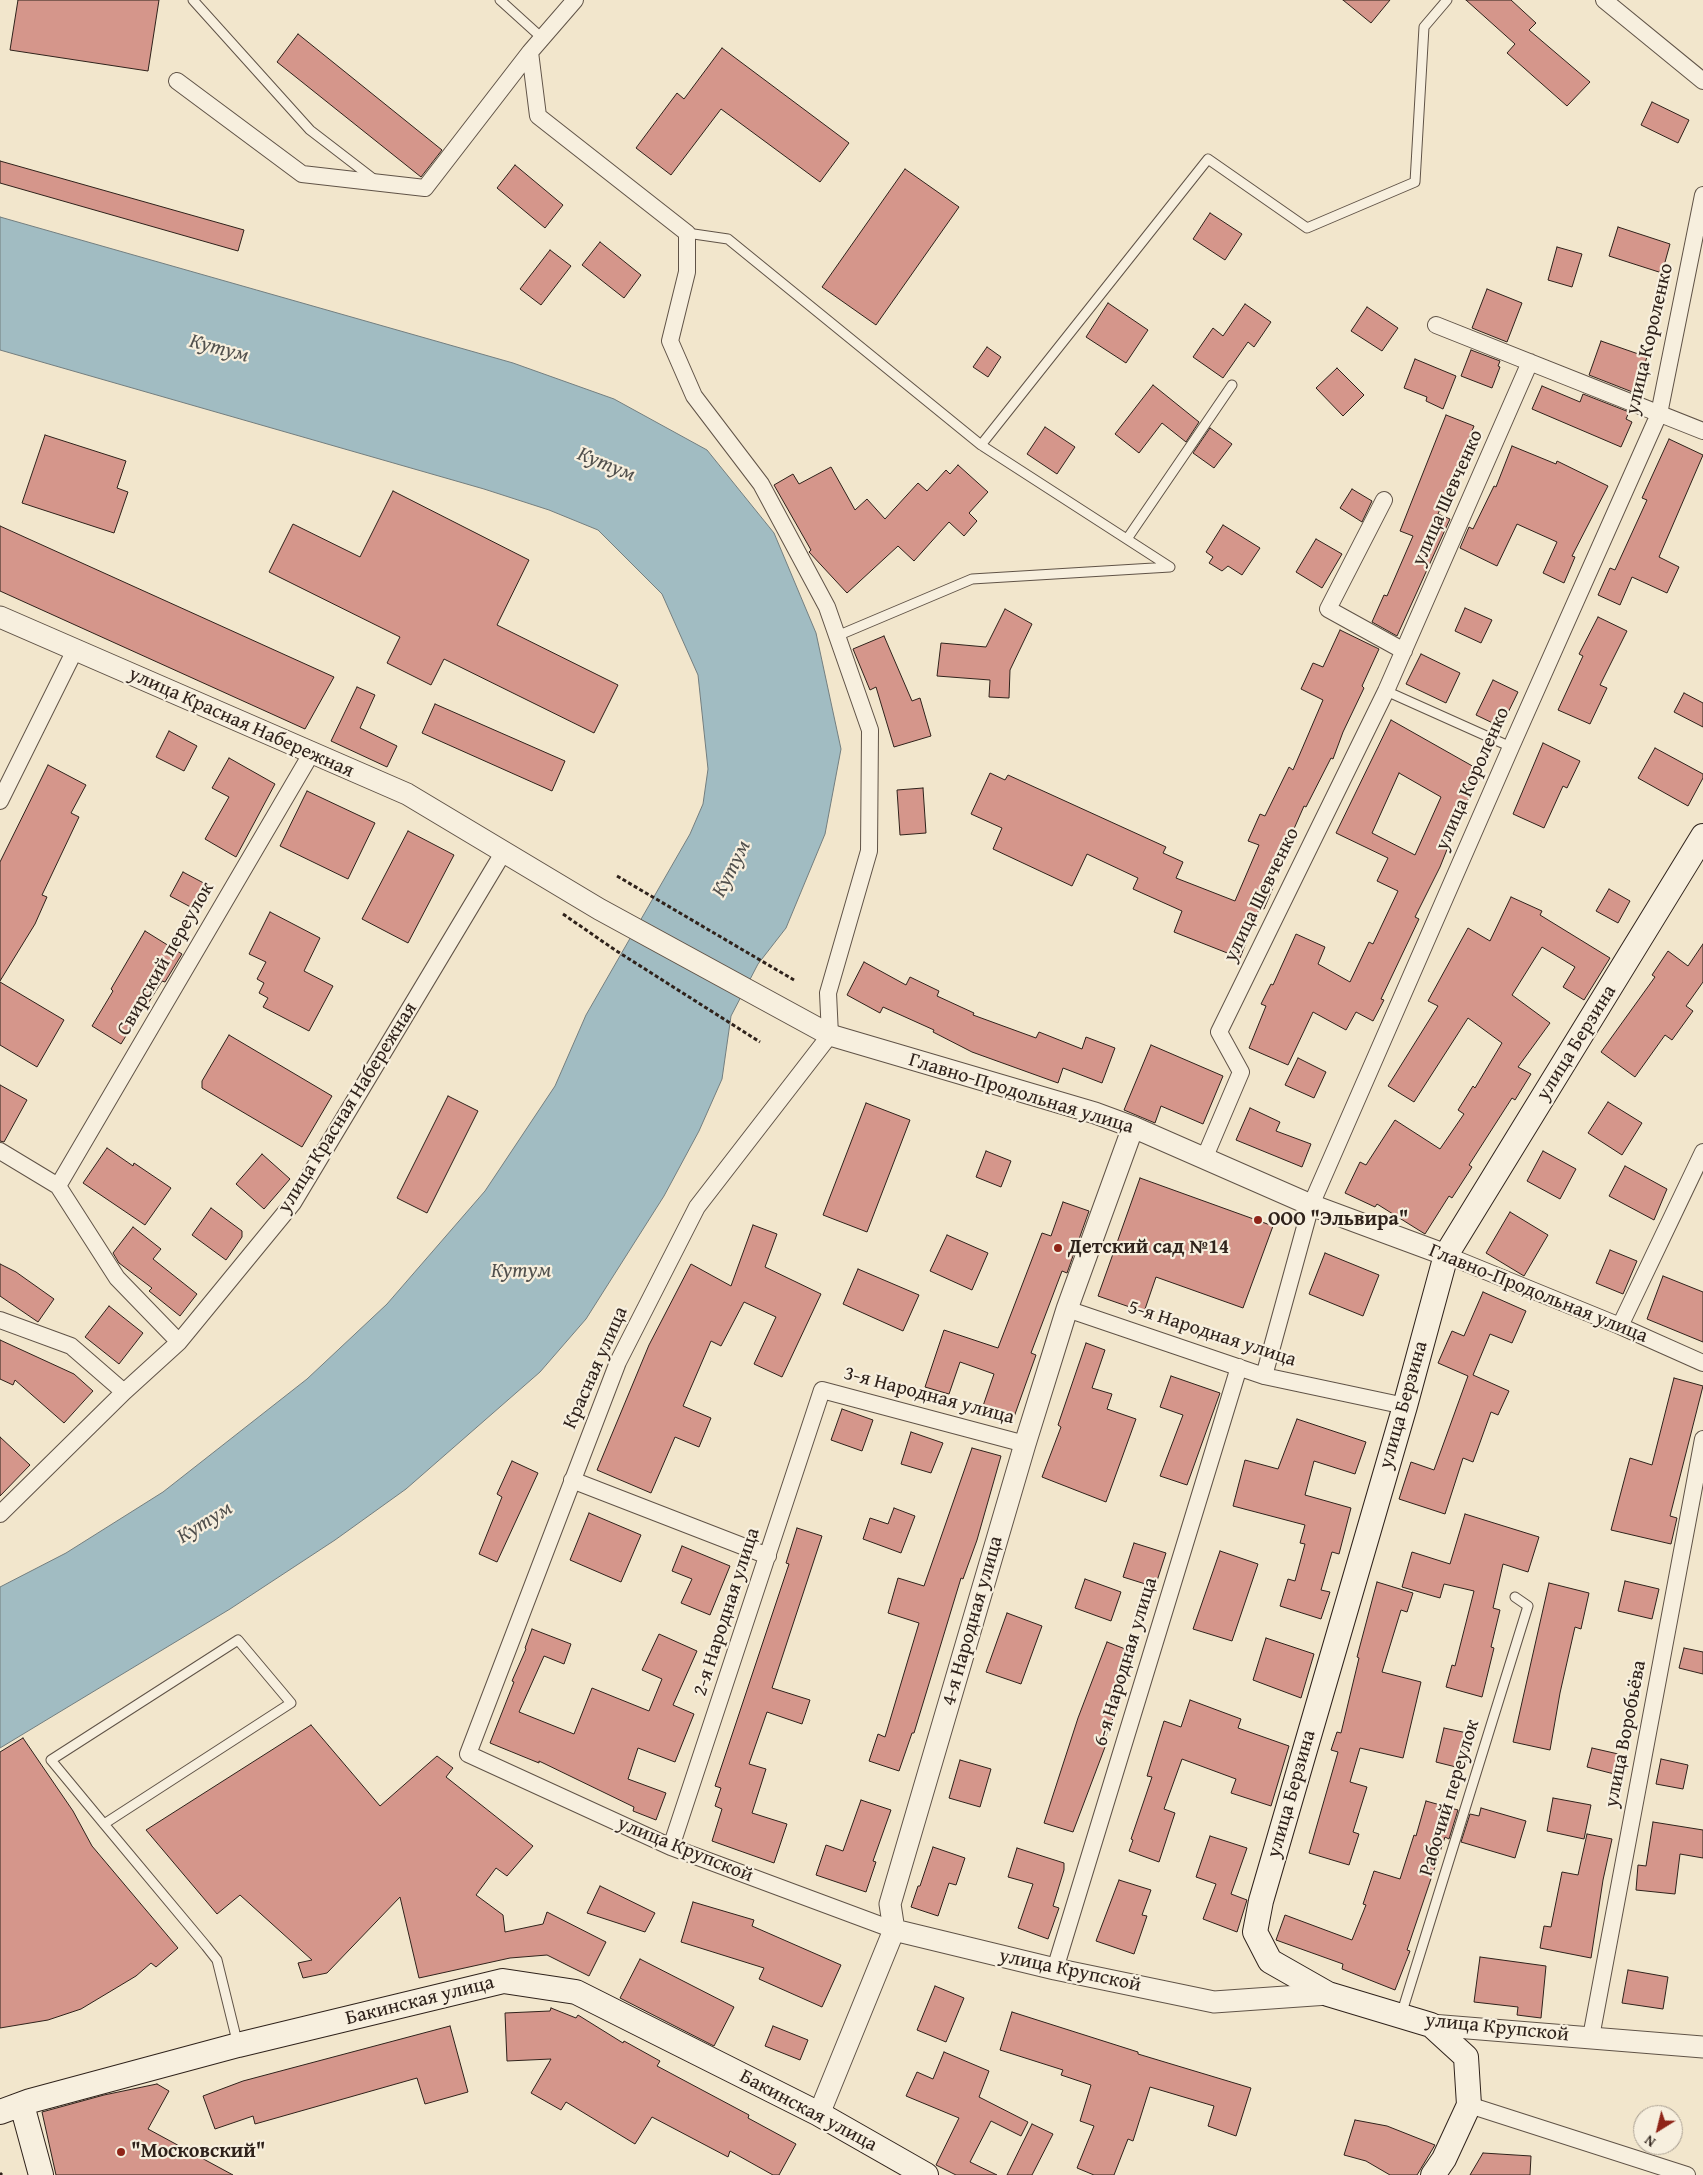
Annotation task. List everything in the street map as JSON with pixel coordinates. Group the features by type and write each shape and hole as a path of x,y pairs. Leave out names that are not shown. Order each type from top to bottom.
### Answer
{"main road":[{"name":"улица Берзина","path":"1328,1994 1270,1962 1255,1932 1262,1901 1405,1406 1446,1255 1703,836"},
{"name":"Бакинская улица","path":"11,2108 30,2101 238,2045 503,1981 576,1992 819,2114 926,2175"},
{"name":"улица Крупской","path":"1328,1994 1432,2025"},
{"path":"1432,2025 1466,2057 1469,2105 1444,2159 1433,2175"},
{"path":"11,2108 41,2175"}],"street":[{"path":"177,81 302,174 378,181 425,188 530,52 575,0"},
{"path":"1604,0 1703,81"},
{"path":"530,52 538,116 687,233 687,272 670,341 694,396 761,484 827,607 870,730 868,851 828,993 830,1035"},
{"name":"улица Короленко","path":"1264,1376 1311,1205 1658,414 1703,195"},
{"path":"1436,325 1703,431"},
{"name":"улица Шевченко","path":"1204,1159 1241,1072 1219,1032 1386,691 1530,362"},
{"path":"1384,500 1328,609 1404,651"},
{"name":"улица Красная Набережная","path":"0,618 406,794 599,909"},
{"path":"0,801 75,650"},
{"name":"Свирский переулок","path":"58,1186 311,754"},
{"name":"улица Красная Набережная","path":"1,1513 124,1392 179,1342 293,1203 503,852"},
{"name":"Главно-Продольная улица","path":"599,909 830,1035 1095,1113 1133,1127 1311,1205 1446,1255 1620,1326 1703,1363"},
{"name":"Красная улица","path":"468,1754 618,1362 697,1207 830,1035"},
{"name":"4-я Народная улица","path":"894,1930 890,1904 1025,1444 1067,1309 1133,1127"},
{"path":"0,1152 58,1186 117,1278 179,1342"},
{"path":"1620,1326 1703,1152"},
{"name":"5-я Народная улица","path":"1067,1309 1264,1376 1405,1406"},
{"path":"0,1320 71,1346 124,1392"},
{"name":"6-я Народная улица","path":"1055,1969 1239,1367"},
{"name":"3-я Народная улица","path":"822,1390 1025,1444"},
{"name":"2-я Народная улица","path":"671,1847 822,1390"},
{"name":"улица Воробьёва","path":"1591,2037 1703,1439"},
{"path":"572,1480 768,1556"},
{"name":"улица Крупской","path":"468,1754 671,1847 894,1930 1055,1969 1214,2002 1328,1994"},
{"path":"819,2114 894,1930"},
{"name":"улица Крупской","path":"1432,2025 1703,2047"},
{"path":"1469,2105 1686,2175"}],"lane":[{"path":"193,0 310,130 378,181"},
{"path":"500,0 542,38"},
{"path":"981,445 1208,159 1307,228 1414,182 1424,27 1447,0"},
{"path":"687,233 728,239 981,445 1170,567 972,579 837,636"},
{"path":"1127,539 1232,385"},
{"path":"1386,691 1511,747"},
{"name":"Рабочий переулок","path":"1401,2015 1528,1606 1515,1597"},
{"path":"104,1824 291,1703 238,1640 50,1760 217,1960 238,2045"}],"path":[{"path":"617,876 794,980"},
{"path":"559,912 760,1042"}],"water":[{"name":"Кутум","path":"0,217 513,363 614,399 707,450 774,533 816,633 841,749 825,834 786,928 758,964 731,1016 722,1079 699,1131 664,1196 586,1319 540,1372 406,1489 335,1540 230,1609 0,1748 0,1587 66,1553 163,1492 307,1379 387,1304 485,1191 555,1086 586,1015 690,834 703,804 708,769 698,675 662,594 598,530 549,510 484,489 0,350"}],"building":[{"path":"18,0 159,0 148,71 10,50"},
{"path":"1343,0 1390,0 1371,23"},
{"path":"1466,0 1511,0 1536,23 1529,30 1590,82 1567,106 1507,53 1515,44"},
{"path":"298,34 442,150 421,177 277,62"},
{"path":"722,48 849,143 820,182 721,109 671,175 636,148 677,93 684,99"},
{"path":"1652,102 1689,120 1678,143 1641,125"},
{"path":"0,161 244,230 238,251 0,183"},
{"path":"515,165 563,205 545,228 497,188"},
{"path":"905,169 959,207 876,325 822,287"},
{"path":"1210,213 1242,234 1225,260 1193,239"},
{"path":"1618,227 1670,244 1662,273 1609,256"},
{"path":"600,242 641,275 624,298 582,265"},
{"path":"1557,247 1582,254 1572,287 1548,280"},
{"path":"550,250 571,266 541,305 520,289"},
{"path":"1487,289 1522,303 1507,342 1472,328"},
{"path":"1108,303 1148,330 1126,363 1086,337"},
{"path":"1245,304 1271,322 1254,347 1248,342 1223,378 1193,357 1213,328 1223,336"},
{"path":"1367,307 1398,328 1382,351 1351,331"},
{"path":"1601,341 1647,357 1635,393 1589,375"},
{"path":"987,347 1001,357 988,377 973,367"},
{"path":"1471,350 1500,361 1498,366 1500,367 1492,388 1461,376"},
{"path":"1415,359 1456,376 1443,409 1426,401 1427,397 1404,388"},
{"path":"1337,368 1364,395 1343,416 1316,388"},
{"path":"1153,385 1199,422 1186,442 1162,423 1139,453 1115,434"},
{"path":"1542,386 1580,402 1583,394 1629,412 1626,419 1632,422 1621,447 1532,409"},
{"path":"1446,415 1474,426 1438,514 1450,519 1397,636 1372,622 1384,595 1387,596 1413,536 1400,531"},
{"path":"1045,427 1075,447 1057,474 1027,454"},
{"path":"1210,428 1232,444 1214,468 1193,453"},
{"path":"45,435 126,461 117,488 128,492 114,533 22,503"},
{"path":"1669,439 1703,455 1659,557 1679,567 1667,593 1632,577 1620,605 1598,595 1610,568 1615,570 1647,500 1642,498"},
{"path":"1512,446 1556,464 1557,461 1608,486 1572,556 1575,557 1564,583 1543,573 1557,542 1517,524 1497,566 1460,548 1469,527 1473,529 1494,486 1496,487"},
{"path":"958,465 988,492 969,513 977,521 964,536 949,522 914,561 898,546 847,593 809,552 811,550 774,485 793,474 799,484 831,467 855,510 867,499 885,519 918,483 927,491 946,470 950,474"},
{"path":"1352,489 1372,501 1362,522 1340,508"},
{"path":"393,491 529,560 497,625 618,685 594,733 444,659 431,685 387,663 400,637 269,572 293,524 360,557"},
{"path":"1223,525 1260,548 1242,575 1228,566 1222,571 1209,563 1213,557 1206,552"},
{"path":"0,526 334,677 305,729 0,591"},
{"path":"1316,539 1342,554 1322,588 1296,572"},
{"path":"1465,608 1492,620 1481,643 1455,631"},
{"path":"1005,609 1032,624 1010,670 1009,698 989,697 990,680 937,676 941,643 986,647"},
{"path":"1598,617 1627,631 1600,685 1607,688 1590,724 1558,710 1583,656 1579,654"},
{"path":"1340,630 1379,649 1333,759 1331,758 1306,807 1304,806 1271,881 1275,883 1264,909 1260,907 1240,958 1174,932 1182,911 1133,889 1138,878 1087,854 1072,886 993,849 1002,828 971,814 990,773 1005,780 1008,775 1166,847 1163,853 1183,862 1176,878 1235,901 1259,845 1248,841 1260,814 1265,816 1289,767 1293,770 1323,700 1301,689 1313,663 1323,667"},
{"path":"884,636 912,701 920,698 931,736 894,747 876,687 870,690 853,649"},
{"path":"1421,654 1460,673 1446,703 1406,684"},
{"path":"1493,680 1518,692 1501,727 1476,715"},
{"path":"357,687 375,695 360,728 397,746 387,767 331,741"},
{"path":"1684,693 1703,703 1703,727 1674,712"},
{"path":"435,704 565,761 552,791 422,733"},
{"path":"1391,720 1483,772 1451,831 1454,832 1440,867 1415,917 1419,919 1381,999 1384,1000 1373,1021 1356,1012 1346,1030 1313,1012 1288,1065 1249,1048 1266,1006 1261,1004 1271,984 1273,985 1296,934 1325,947 1318,964 1350,982 1369,942 1373,944 1398,891 1377,881 1388,858 1336,833","holes":["1399,773 1441,797 1415,855 1372,833"]},
{"path":"169,731 197,746 184,771 156,757"},
{"path":"1543,743 1580,761 1567,788 1563,786 1544,828 1513,814"},
{"path":"1655,748 1703,774 1703,778 1688,806 1638,778"},
{"path":"229,758 275,784 236,857 205,839 229,797 212,788"},
{"path":"48,765 86,785 71,813 79,817 42,895 47,897 35,924 0,981 0,862"},
{"path":"923,788 926,833 900,835 897,790"},
{"path":"307,791 375,823 348,879 280,846"},
{"path":"408,831 454,855 408,943 362,919"},
{"path":"183,872 213,888 200,912 170,896"},
{"path":"1609,889 1630,901 1618,923 1596,911"},
{"path":"1511,897 1542,911 1540,915 1610,958 1584,1000 1563,987 1575,967 1542,947 1512,995 1550,1023 1518,1067 1531,1074 1515,1100 1512,1098 1469,1165 1472,1167 1452,1198 1449,1196 1425,1234 1377,1204 1375,1207 1345,1193 1360,1162 1366,1165 1395,1120 1440,1149 1464,1114 1458,1110 1473,1086 1475,1088 1502,1043 1468,1018 1414,1102 1388,1086 1438,1006 1428,1001 1468,928 1490,941"},
{"path":"270,912 320,938 304,971 333,986 309,1031 263,1007 268,998 259,993 264,983 257,979 266,962 249,954"},
{"path":"145,931 182,954 165,982 162,981 144,1010 143,1008 121,1044 92,1026"},
{"path":"1703,944 1703,982 1686,1006 1693,1011 1672,1040 1665,1035 1635,1077 1601,1052 1655,977 1652,975 1668,951 1688,966"},
{"path":"864,962 906,985 910,977 939,991 937,996 974,1013 973,1015 1036,1038 1039,1032 1082,1049 1086,1037 1115,1048 1102,1083 1063,1068 1058,1083 972,1052 933,1032 934,1030 883,1007 880,1013 847,995"},
{"path":"0,982 64,1020 37,1067 0,1045"},
{"path":"229,1035 332,1096 302,1147 202,1088 202,1081"},
{"path":"1151,1045 1223,1076 1203,1124 1161,1106 1155,1123 1124,1110"},
{"path":"1298,1058 1326,1072 1314,1098 1285,1085"},
{"path":"0,1085 27,1100 4,1142 0,1141"},
{"path":"448,1096 478,1111 427,1213 397,1198"},
{"path":"1608,1102 1642,1123 1622,1155 1588,1133"},
{"path":"866,1103 910,1120 867,1232 823,1215"},
{"path":"1250,1108 1280,1122 1276,1131 1311,1144 1302,1167 1236,1140"},
{"path":"107,1148 133,1166 134,1163 171,1188 145,1225 83,1183"},
{"path":"986,1151 1011,1161 1001,1187 976,1177"},
{"path":"1543,1151 1576,1169 1560,1199 1527,1181"},
{"path":"262,1154 290,1179 264,1209 236,1184"},
{"path":"1625,1166 1667,1189 1654,1220 1609,1196"},
{"path":"1140,1178 1273,1226 1243,1308 1156,1277 1144,1312 1098,1296"},
{"path":"1063,1202 1089,1211 1067,1273 1062,1271 1031,1353 1036,1355 1014,1417 983,1406 994,1374 960,1362 949,1394 925,1387 944,1330 998,1348 1042,1233 1051,1236"},
{"path":"211,1208 242,1231 242,1237 226,1260 192,1235"},
{"path":"1510,1212 1548,1235 1524,1276 1486,1253"},
{"path":"753,1225 777,1234 765,1267 821,1294 782,1377 754,1364 776,1317 744,1302 721,1346 711,1341 683,1406 711,1418 699,1447 675,1437 651,1493 597,1470 649,1345 691,1264 731,1286"},
{"path":"133,1227 161,1249 153,1259 197,1294 180,1316 149,1291 152,1288 119,1263 113,1253"},
{"path":"947,1235 988,1253 972,1290 930,1271"},
{"path":"1610,1250 1637,1261 1623,1294 1596,1283"},
{"path":"1325,1253 1379,1275 1363,1316 1309,1294"},
{"path":"0,1264 16,1272 54,1299 38,1322 0,1296"},
{"path":"858,1269 919,1295 903,1331 843,1304"},
{"path":"1663,1276 1703,1292 1703,1342 1647,1319"},
{"path":"1483,1292 1526,1311 1512,1343 1490,1334 1473,1375 1509,1391 1498,1415 1491,1412 1473,1462 1463,1458 1445,1514 1399,1499 1411,1462 1434,1470 1468,1376 1438,1363 1452,1331 1464,1336"},
{"path":"109,1306 143,1333 119,1364 85,1337"},
{"path":"0,1340 74,1374 93,1391 64,1423 15,1380 13,1385 0,1379"},
{"path":"1086,1343 1105,1350 1092,1388 1112,1394 1107,1409 1136,1419 1106,1502 1042,1477 1061,1427 1058,1425"},
{"path":"1171,1376 1220,1393 1187,1485 1160,1476 1183,1415 1160,1407"},
{"path":"1674,1378 1703,1386 1670,1516 1677,1518 1671,1544 1611,1530 1630,1458 1652,1465"},
{"path":"842,1409 873,1420 862,1451 831,1440"},
{"path":"1297,1419 1366,1442 1355,1474 1314,1461 1305,1495 1351,1508 1339,1554 1332,1552 1321,1590 1330,1592 1321,1619 1280,1606 1288,1579 1295,1581 1305,1544 1300,1543 1305,1525 1233,1506 1245,1460 1278,1469"},
{"path":"911,1432 943,1443 931,1473 901,1464"},
{"path":"0,1437 30,1465 0,1496"},
{"path":"972,1448 1001,1456 977,1540 963,1579 961,1578 914,1733 912,1733 899,1771 869,1761 878,1734 885,1737 919,1623 888,1613 898,1578 924,1586"},
{"path":"512,1461 538,1473 497,1562 479,1554 502,1497 497,1494"},
{"path":"894,1508 915,1516 901,1553 863,1539 870,1518 888,1524"},
{"path":"589,1513 641,1535 621,1582 570,1560"},
{"path":"1465,1514 1539,1537 1528,1572 1503,1564 1493,1608 1500,1610 1491,1647 1494,1648 1482,1697 1446,1687 1452,1665 1455,1666 1474,1591 1444,1584 1440,1598 1402,1587 1412,1552 1450,1564"},
{"path":"797,1528 822,1536 772,1688 810,1700 802,1724 767,1712 749,1764 766,1769 752,1813 787,1824 774,1863 712,1841 722,1809 715,1806 721,1788 715,1786 789,1564 786,1563"},
{"path":"1134,1543 1166,1553 1155,1587 1123,1577"},
{"path":"682,1546 730,1566 710,1615 681,1603 692,1579 672,1571"},
{"path":"1220,1551 1258,1564 1232,1641 1193,1629"},
{"path":"1085,1579 1121,1592 1111,1621 1075,1608"},
{"path":"1625,1581 1659,1589 1652,1619 1618,1611"},
{"path":"1377,1582 1413,1593 1407,1612 1401,1610 1382,1672 1421,1682 1403,1758 1360,1748 1350,1782 1367,1787 1353,1832 1359,1834 1349,1865 1309,1853 1338,1752 1331,1750 1337,1732 1341,1733 1359,1658 1357,1657"},
{"path":"1549,1583 1589,1593 1581,1629 1575,1627 1560,1693 1550,1750 1513,1742"},
{"path":"1007,1613 1042,1626 1021,1684 986,1672"},
{"path":"532,1629 571,1644 564,1664 544,1656 519,1712 574,1734 592,1688 649,1711 662,1679 642,1670 659,1634 697,1651 673,1705 694,1714 675,1762 638,1748 628,1779 666,1793 656,1820 633,1811 634,1807 539,1761 539,1763 490,1743"},
{"path":"1266,1638 1314,1654 1301,1698 1253,1680"},
{"path":"1107,1642 1133,1652 1120,1689 1124,1690 1102,1746 1105,1747 1073,1832 1044,1823 1078,1718"},
{"path":"1684,1648 1703,1652 1703,1674 1679,1668"},
{"path":"1190,1700 1241,1719 1238,1728 1289,1746 1271,1806 1231,1793 1236,1779 1182,1759 1164,1809 1175,1813 1159,1862 1129,1851 1133,1840 1131,1839 1152,1777 1147,1776 1164,1721 1181,1727"},
{"path":"311,1725 380,1806 437,1756 453,1768 446,1777 533,1846 507,1876 496,1868 476,1895 503,1915 505,1932 543,1924 547,1912 606,1942 589,1976 547,1955 510,1958 419,1978 400,1897 327,1973 303,1978 298,1963 312,1960 240,1895 217,1914 146,1830"},
{"path":"1444,1728 1472,1734 1464,1769 1436,1762"},
{"path":"23,1738 73,1811 92,1846 178,1948 156,1967 151,1963 136,1976 81,2009 48,2020 0,2028 0,1752"},
{"path":"1592,1748 1627,1756 1622,1776 1587,1767"},
{"path":"1661,1759 1688,1765 1683,1789 1656,1784"},
{"path":"960,1760 991,1769 980,1807 949,1798"},
{"path":"1553,1798 1591,1805 1584,1839 1547,1831"},
{"path":"861,1800 891,1810 873,1861 876,1862 866,1892 816,1875 826,1845 843,1851"},
{"path":"1426,1801 1458,1810 1449,1839 1445,1837 1407,1950 1410,1951 1395,1990 1342,1969 1343,1964 1276,1940 1285,1915 1352,1940 1366,1905 1363,1904 1374,1871 1400,1879 1414,1835 1416,1836"},
{"path":"1481,1808 1526,1821 1515,1858 1461,1842 1470,1814 1479,1816"},
{"path":"1653,1822 1703,1830 1703,1858 1680,1854 1675,1894 1636,1890 1638,1865 1646,1866"},
{"path":"1587,1834 1612,1839 1603,1880 1591,1958 1540,1948 1544,1926 1551,1927 1562,1872 1578,1875"},
{"path":"1210,1836 1247,1848 1231,1894 1247,1900 1237,1932 1203,1919 1216,1884 1196,1877"},
{"path":"933,1847 965,1858 956,1885 949,1883 938,1916 911,1907"},
{"path":"1017,1848 1064,1863 1064,1870 1053,1906 1059,1908 1048,1939 1018,1928 1033,1884 1008,1877"},
{"path":"1119,1880 1151,1890 1142,1915 1147,1916 1134,1954 1096,1941"},
{"path":"600,1886 655,1913 645,1932 587,1913"},
{"path":"693,1902 754,1920 752,1926 841,1965 822,2007 759,1979 764,1968 681,1942"},
{"path":"1480,1957 1546,1966 1541,2018 1517,2015 1518,2007 1474,2002"},
{"path":"640,1959 734,2007 714,2046 620,1998"},
{"path":"1628,1970 1668,1977 1663,2009 1622,2003"},
{"path":"935,1986 964,1998 946,2042 917,2030"},
{"path":"551,2008 576,2018 578,2015 623,2043 624,2041 660,2061 657,2066 749,2115 748,2118 796,2144 779,2175 773,2175 730,2151 728,2157 652,2117 635,2144 566,2102 561,2110 531,2093 551,2059 507,2061 505,2013 550,2011"},
{"path":"1012,2012 1138,2052 1138,2054 1251,2088 1236,2136 1208,2126 1214,2106 1150,2087 1133,2141 1128,2139 1114,2175 1094,2175 1077,2168 1094,2126 1080,2121 1091,2085 1061,2075 1063,2070 1000,2050"},
{"path":"450,2026 468,2092 425,2104 417,2078 255,2124 253,2116 215,2129 203,2096 243,2081"},
{"path":"773,2026 808,2040 800,2060 765,2046"},
{"path":"944,2052 989,2071 979,2097 1028,2122 1021,2136 991,2121 970,2162 997,2175 956,2175 936,2165 959,2118 906,2096 917,2072 933,2079"},
{"name":"\"Московский\"","path":"157,2084 169,2091 148,2129 233,2175 56,2175 42,2112 104,2095"},
{"path":"1355,2120 1387,2126 1435,2145 1417,2175 1390,2175 1366,2161 1344,2155"},
{"path":"1032,2124 1053,2134 1032,2175 1007,2175"},
{"path":"1483,2153 1531,2156 1530,2175 1470,2175"}],"place":[{"name":"ООО \"Эльвира\"","path":"1258,1220"},
{"name":"Детский сад №14","path":"1058,1248"},
{"name":"\"Московский\"","path":"121,2152"}]}
